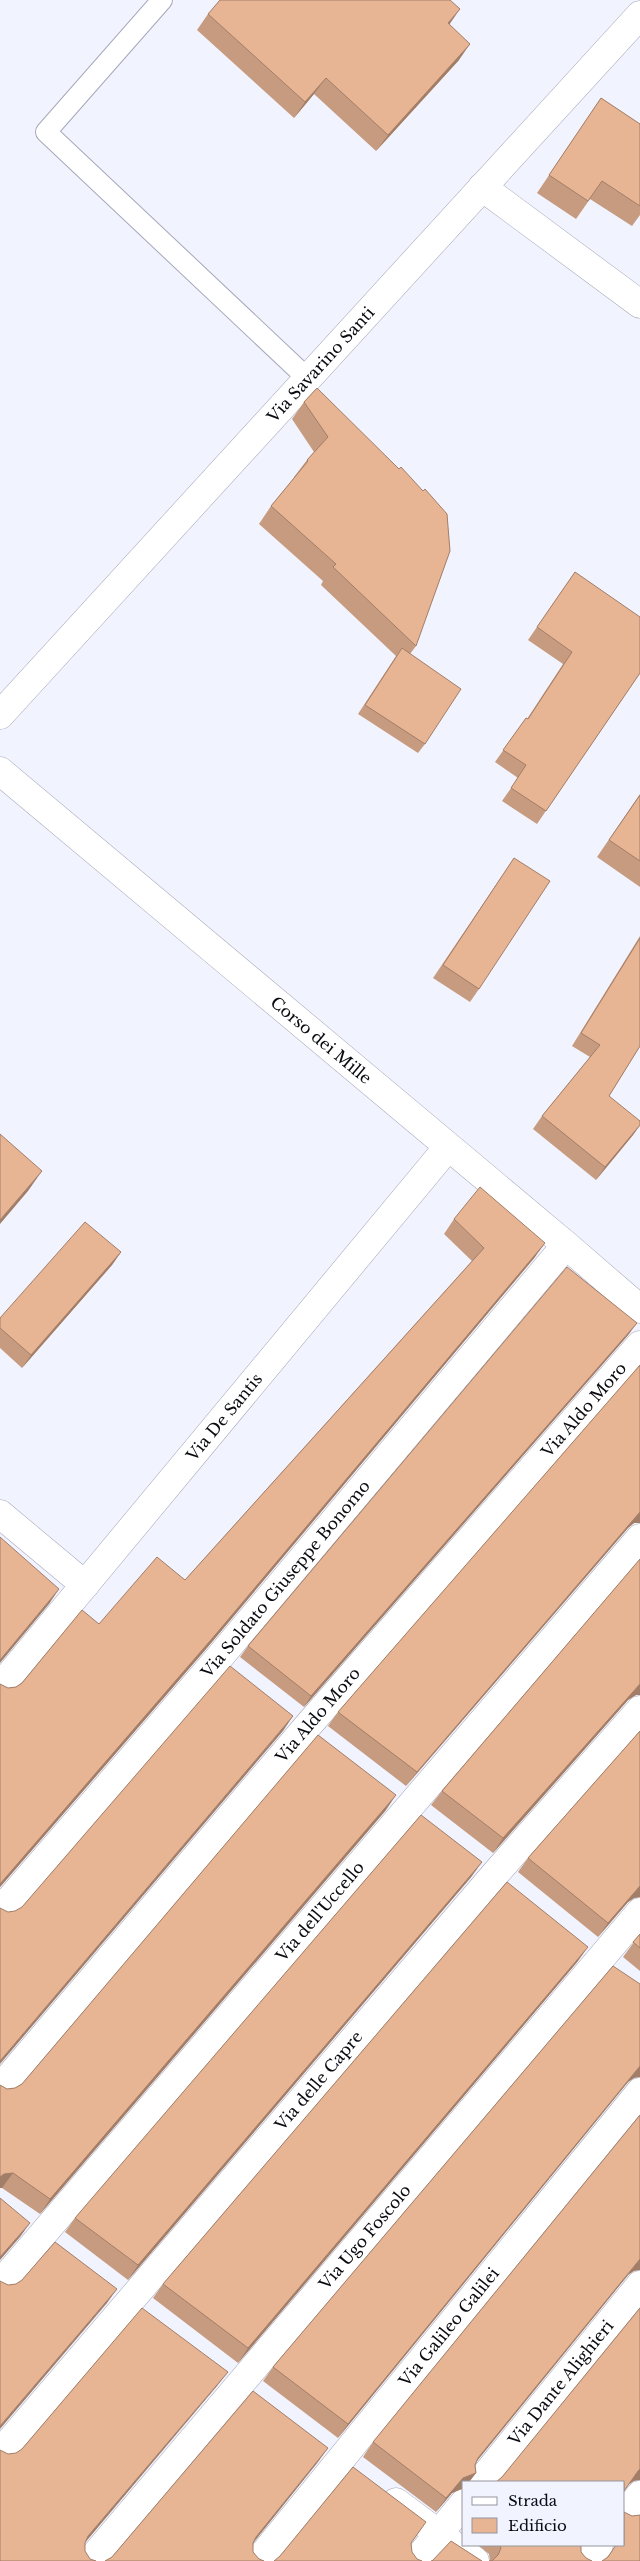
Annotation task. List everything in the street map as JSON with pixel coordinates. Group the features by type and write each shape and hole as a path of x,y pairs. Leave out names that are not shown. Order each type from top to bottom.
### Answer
{"street":[{"name":"Via Savarino Santi","path":"0,714 640,15"},
{"path":"482,188 640,304"},
{"name":"Corso dei Mille","path":"0,771 640,1309"},
{"name":"Via De Santis","path":"0,1687 448,1147"},
{"name":"Via Soldato Giuseppe Bonomo","path":"0,1911 218,1659 566,1245"},
{"name":"Via Aldo Moro","path":"0,2088 304,1729 640,1345"},
{"path":"0,1514 85,1585"},
{"name":"Via dell'Uccello","path":"0,2284 31,2228 417,1814 640,1538"},
{"path":"218,1659 240,1677"},
{"name":"Via delle Capre","path":"0,2453 495,1874 640,1710"},
{"path":"283,1712 327,1746"},
{"path":"387,1791 417,1814"},
{"path":"472,1856 517,1893"},
{"name":"Via Ugo Foscolo","path":"90,2561 230,2378 600,1960 640,1912"},
{"path":"577,1942 624,1978"},
{"name":"Via Galileo Galilei","path":"258,2561 640,2092"},
{"path":"31,2228 64,2252"},
{"path":"109,2284 155,2318"},
{"name":"Via Dante Alighieri","path":"481,2481 640,2285"},
{"path":"230,2378 262,2402"},
{"path":"318,2442 475,2561"},
{"path":"625,2514 640,2495"},
{"path":"416,2561 462,2505"},
{"path":"586,2561 598,2546"}],"lane":[{"path":"162,0 46,132 307,378"}],"building":[{"path":"220,0 450,0 460,9 448,23 470,44 388,135 326,78 305,102 208,14"},
{"path":"601,98 640,124 640,206 602,181 588,201 549,175"},
{"path":"317,388 399,469 401,467 423,491 425,489 447,514 450,551 416,646 333,567 336,564 271,506 307,460 328,437 304,402"},
{"path":"575,572 640,617 640,673 546,811 511,788 526,765 503,750 526,718 528,719 572,652 537,627"},
{"path":"402,648 461,689 425,744 365,705"},
{"path":"640,795 640,861 609,840"},
{"path":"514,858 550,881 479,989 443,965"},
{"path":"640,938 640,1046 609,1096 640,1121 640,1125 605,1167 542,1116 600,1045 581,1033"},
{"path":"0,1134 42,1171 0,1220"},
{"path":"480,1187 545,1243 216,1634 0,1884 0,1684 8,1688 16,1687 22,1683 82,1610 99,1624 157,1557 185,1580 484,1248 454,1219"},
{"path":"85,1222 121,1252 31,1355 0,1328 0,1318"},
{"path":"567,1267 637,1323 311,1696 248,1646"},
{"path":"640,1365 640,1512 417,1772 338,1712"},
{"path":"0,1537 59,1589 0,1660"},
{"path":"640,1559 640,1684 503,1838 442,1791"},
{"path":"230,1666 293,1716 0,2061 0,1908 8,1912 22,1907"},
{"path":"640,1731 640,1886 608,1923 528,1858"},
{"path":"318,1735 396,1795 50,2199 13,2173 4,2174 0,2177 0,2085 7,2089 15,2088 22,2084"},
{"path":"421,1815 482,1862 138,2265 75,2218"},
{"path":"507,1882 588,1947 248,2348 163,2284"},
{"path":"640,1934 640,1948 633,1942"},
{"path":"613,1966 640,1984 640,2066 348,2424 273,2367"},
{"path":"640,2115 640,2259 478,2458 475,2465 476,2473 463,2478 446,2498 373,2442"},
{"path":"0,2198 30,2223 0,2257"},
{"path":"55,2242 117,2289 0,2426 0,2281 8,2285 16,2284 22,2280"},
{"path":"142,2308 228,2372 88,2536 85,2543 85,2551 90,2559 96,2561 0,2561 0,2450 8,2454 16,2453 22,2449"},
{"path":"640,2308 640,2469 625,2490 625,2481 497,2481"},
{"path":"253,2391 328,2448 256,2537 253,2543 253,2552 259,2559 264,2561 105,2561 112,2557"},
{"path":"353,2467 426,2522 411,2543 412,2552 417,2559 422,2561 274,2561 280,2556"},
{"path":"625,2512 632,2516 640,2515 640,2561 602,2561 608,2557 615,2546 625,2546"},
{"path":"451,2541 482,2561 432,2561"},
{"path":"500,2546 581,2546 581,2552 592,2561 492,2561 498,2555"}]}
